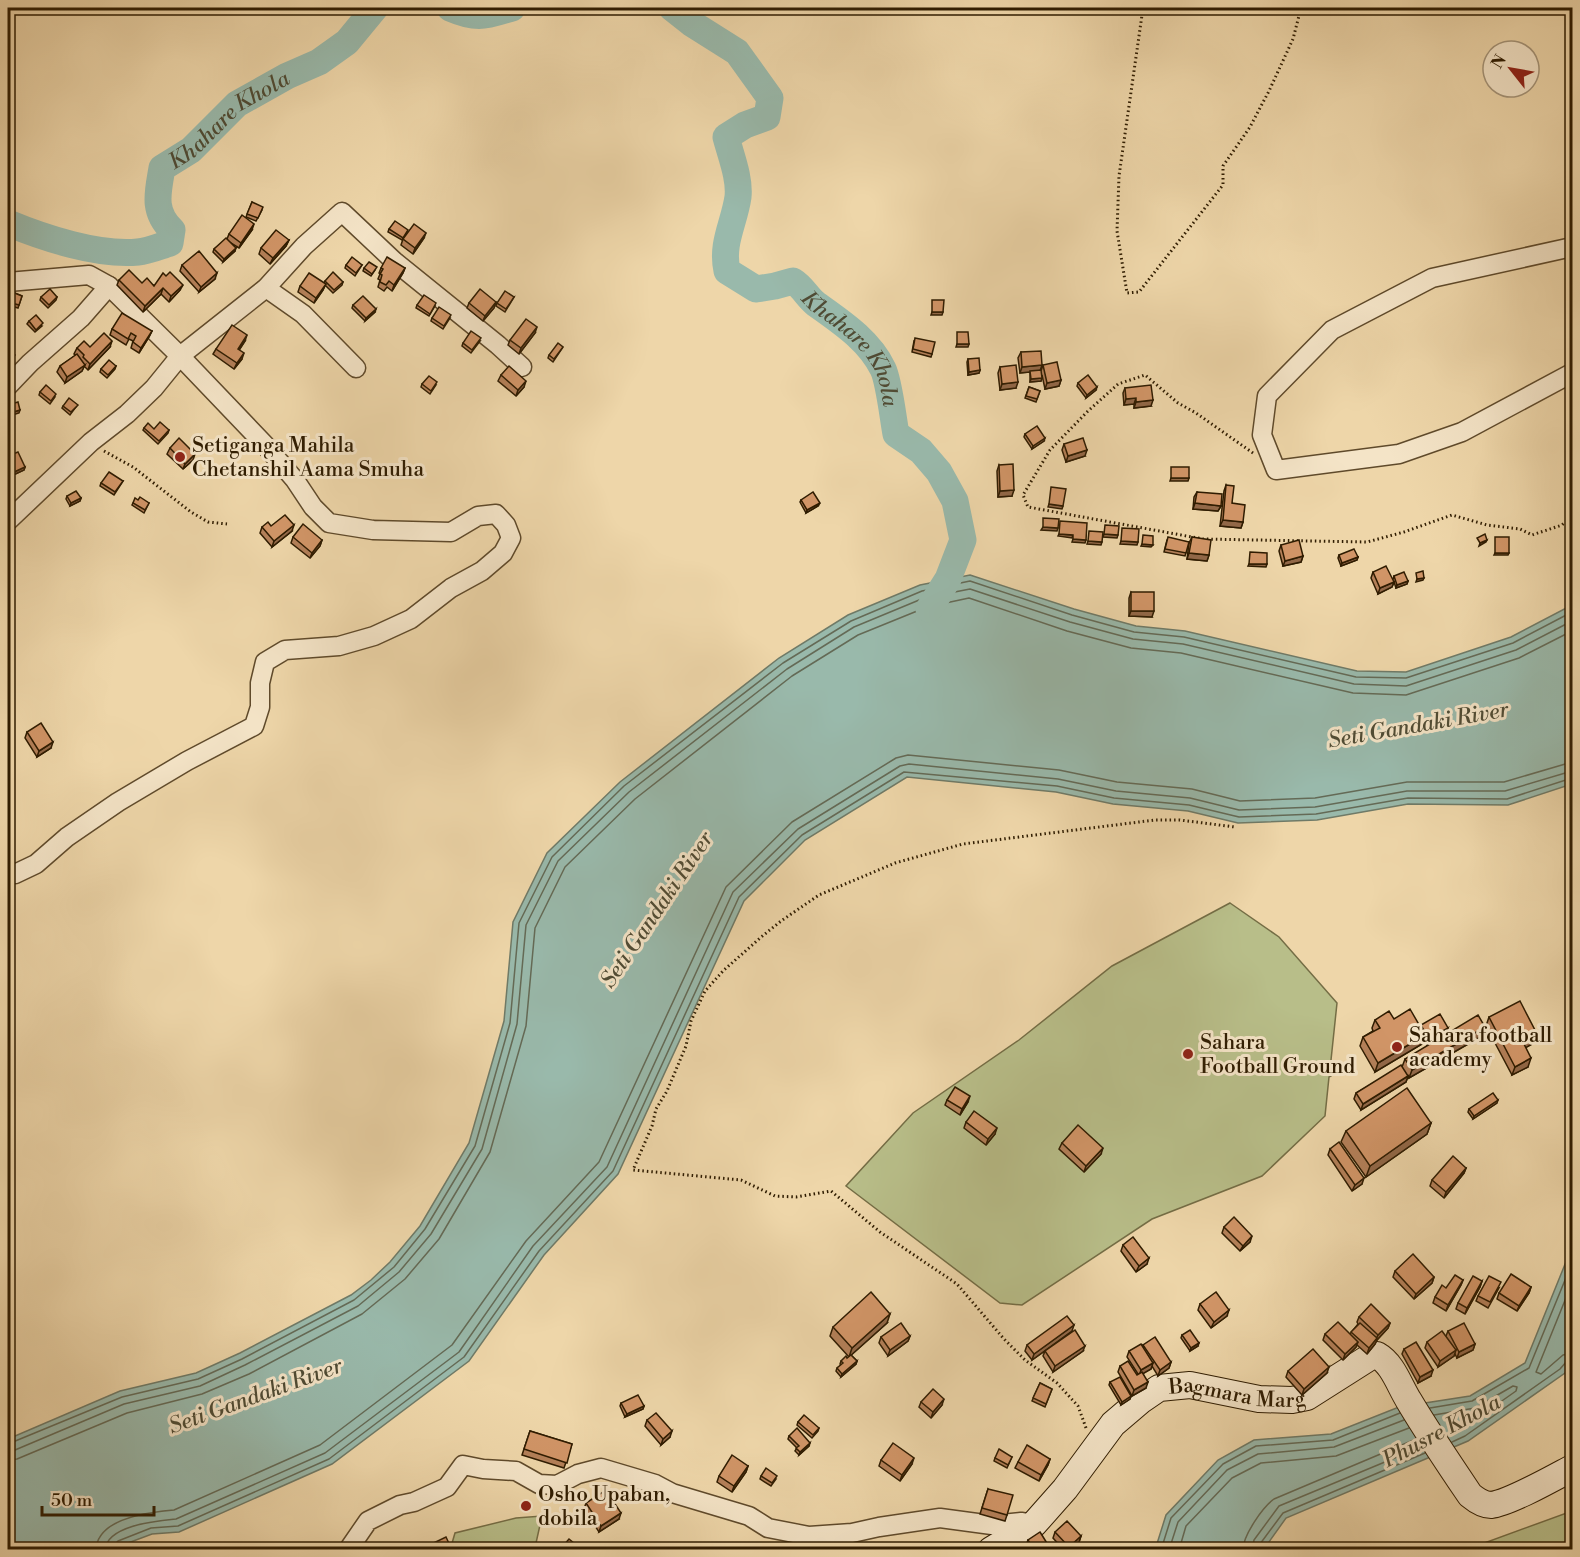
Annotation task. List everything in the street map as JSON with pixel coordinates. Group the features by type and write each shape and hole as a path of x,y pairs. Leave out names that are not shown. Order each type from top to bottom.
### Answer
{"main road":[{"name":"Bagmara Marg","path":"991,1550 1034,1524 1065,1489 1113,1424 1159,1388 1190,1384 1259,1399 1292,1400 1307,1397 1370,1356 1377,1355 1395,1374 1407,1399 1450,1466 1470,1495 1480,1503 1490,1505 1503,1501 1572,1468"}],"street":[{"path":"8,521 92,442 127,414 154,388 180,356 266,288 304,246 342,212 394,261 522,367"},
{"path":"1572,247 1432,278 1332,330 1267,396 1262,435 1276,470 1400,454 1462,432 1572,373"},
{"path":"8,282 89,275 109,286 266,445 295,480 313,507 329,523 373,530 451,532 478,516 496,514 506,525 511,538 503,553 482,571 451,588 411,619 374,636 339,646 285,650 265,662 260,683 260,707 254,726 187,760 118,802 67,837 36,864 15,874 8,871"},
{"path":"8,386 30,363 81,318 109,286"},
{"path":"266,288 303,314 356,368"},
{"path":"348,1550 368,1521 400,1505 414,1502 447,1487 463,1465 483,1469 516,1470 539,1484 556,1485 578,1474 601,1468 749,1516 768,1528 809,1536 852,1533 940,1518 992,1525 1021,1522 1034,1524"}],"path":[{"path":"1143,8 1119,176 1117,231 1127,293 1138,292 1223,185 1223,166 1250,127 1269,91 1293,39 1301,8"},
{"path":"1276,470 1196,412 1178,403 1145,375 1118,384 1088,411 1050,450 1023,495 1028,507 1203,539 1367,542 1452,515 1487,525 1520,530 1532,535 1562,525 1572,516"},
{"path":"92,442 108,454 132,466 208,522 227,524"},
{"path":"1096,1448 1088,1436 1078,1406 1057,1383 1025,1360 1004,1339 957,1284 880,1232 831,1191 796,1197 775,1196 741,1180 633,1170 652,1125 656,1109 667,1091 686,1046 691,1021 705,991 723,971 760,938 819,895 895,863 953,847 1004,838 1155,820 1180,820 1235,827"}],"green space":[{"path":"1230,903 1279,937 1337,1003 1331,1060 1339,1071 1329,1077 1325,1116 1262,1176 1152,1219 1022,1305 1000,1303 846,1186 913,1113 1019,1040 1112,966"},
{"path":"1572,1511 1572,1549 1468,1549"},
{"path":"542,1516 536,1543 529,1549 450,1550 455,1533 516,1518"}],"water":[{"name":"Seti Gandaki River","path":"970,575 1074,609 1136,626 1185,631 1357,671 1406,672 1511,637 1572,605 1572,784 1508,805 1408,804 1317,820 1238,823 1188,811 1113,804 1056,792 907,777 805,840 744,901 618,1174 544,1255 469,1361 332,1464 179,1532 152,1534 112,1549 8,1549 8,1439 120,1391 196,1373 240,1353 351,1295 390,1262 420,1226 469,1143 504,1021 513,922 547,853 620,782 779,658 848,615 920,585"},
{"name":"Phusre Khola","path":"1572,1247 1572,1363 1565,1373 1468,1441 1286,1518 1264,1549 1155,1550 1166,1515 1218,1460 1254,1440 1331,1434 1399,1407 1470,1396 1525,1363"}],"building":[{"path":"252,202 263,207 258,218 247,214"},
{"path":"242,215 254,224 241,243 229,234"},
{"path":"395,221 408,230 403,238 389,229"},
{"path":"414,224 426,233 415,248 403,239"},
{"path":"276,230 289,240 273,258 261,248"},
{"path":"226,238 236,248 224,259 214,249"},
{"path":"199,251 217,273 201,287 182,265"},
{"path":"352,257 362,265 356,273 346,265"},
{"path":"387,257 405,268 394,285 389,281 386,285 380,282 383,269 381,268"},
{"path":"369,262 377,267 372,274 364,268"},
{"path":"129,270 142,283 147,278 154,286 163,273 166,276 170,272 183,285 171,296 163,288 145,306 119,280"},
{"path":"333,272 343,282 334,290 325,281"},
{"path":"309,273 326,284 316,298 300,286"},
{"path":"50,289 57,297 49,305 41,297"},
{"path":"480,289 496,302 485,316 469,303"},
{"path":"505,291 514,297 506,309 497,303"},
{"path":"12,292 22,296 19,305 8,302"},
{"path":"424,295 436,303 430,314 417,305"},
{"path":"363,296 376,309 366,318 353,305"},
{"path":"932,300 944,300 943,312 932,312"},
{"path":"439,307 451,315 444,326 432,318"},
{"path":"122,313 152,331 141,348 133,342 136,336 131,333 128,339 112,329"},
{"path":"36,315 43,323 36,330 29,321"},
{"path":"526,319 537,327 521,348 510,340"},
{"path":"232,325 247,335 238,349 244,353 237,363 216,349"},
{"path":"471,331 481,338 472,350 463,343"},
{"path":"957,332 968,332 969,344 957,344"},
{"path":"104,333 112,341 90,364 77,348 84,341 90,347"},
{"path":"915,338 935,342 932,354 913,349"},
{"path":"558,343 563,347 554,359 549,355"},
{"path":"8,350 15,355 8,367"},
{"path":"1041,351 1042,365 1022,367 1021,352"},
{"path":"77,354 85,365 67,377 60,366"},
{"path":"979,358 980,370 969,372 968,359"},
{"path":"109,360 116,366 108,375 101,369"},
{"path":"1057,362 1061,380 1047,383 1043,365"},
{"path":"1016,365 1018,382 1002,384 1000,367"},
{"path":"509,366 526,381 518,390 501,375"},
{"path":"1041,370 1042,378 1031,379 1030,371"},
{"path":"1088,375 1097,387 1087,395 1078,383"},
{"path":"429,376 437,382 431,391 422,384"},
{"path":"46,385 56,394 51,401 40,392"},
{"path":"1151,385 1153,400 1136,402 1136,398 1126,399 1125,388"},
{"path":"1029,387 1040,391 1037,399 1026,396"},
{"path":"69,398 78,405 71,412 63,406"},
{"path":"18,402 20,410 10,413 8,405"},
{"path":"160,422 169,430 159,441 144,428 148,423 154,429"},
{"path":"1037,426 1045,438 1033,446 1025,434"},
{"path":"179,438 195,454 185,464 170,448"},
{"path":"1083,438 1087,450 1068,456 1064,444"},
{"path":"18,452 25,467 12,473 8,456"},
{"path":"1013,464 1014,490 1000,491 999,465"},
{"path":"1171,467 1189,467 1189,478 1171,478"},
{"path":"109,472 123,481 115,492 101,483"},
{"path":"1226,485 1234,486 1232,503 1245,505 1243,522 1223,520"},
{"path":"1051,487 1066,489 1063,506 1049,504"},
{"path":"76,491 81,498 71,503 67,496"},
{"path":"813,492 820,503 807,510 801,500"},
{"path":"1197,492 1222,494 1221,506 1195,503"},
{"path":"140,497 149,503 145,510 133,503 135,498 138,500"},
{"path":"285,515 294,525 274,541 262,527 268,522 271,526"},
{"path":"1043,518 1059,519 1058,528 1043,527"},
{"path":"1060,521 1087,523 1086,540 1073,539 1073,535 1059,534"},
{"path":"303,524 322,540 312,553 293,537"},
{"path":"1105,525 1119,526 1118,535 1104,534"},
{"path":"1122,528 1139,529 1138,542 1121,541"},
{"path":"1089,531 1103,532 1102,542 1088,541"},
{"path":"1485,534 1487,540 1480,543 1477,538"},
{"path":"1143,535 1153,536 1153,545 1142,544"},
{"path":"1168,537 1189,542 1186,553 1165,549"},
{"path":"1192,537 1211,540 1209,555 1189,553"},
{"path":"1495,537 1509,537 1509,553 1495,553"},
{"path":"1299,540 1303,556 1285,561 1281,545"},
{"path":"1354,549 1358,557 1342,563 1339,555"},
{"path":"1250,552 1267,553 1267,564 1249,564"},
{"path":"1386,566 1394,582 1380,588 1373,572"},
{"path":"1423,571 1424,578 1417,579 1416,573"},
{"path":"1404,572 1408,581 1397,585 1394,576"},
{"path":"1131,592 1154,592 1154,611 1131,611"},
{"path":"41,723 53,742 39,751 27,732"},
{"path":"1520,1001 1537,1034 1523,1042 1531,1058 1515,1067 1489,1017"},
{"path":"1410,1009 1425,1035 1378,1063 1363,1037 1380,1028 1375,1020 1389,1011 1394,1019"},
{"path":"1440,1014 1448,1028 1429,1039 1421,1025"},
{"path":"1478,1015 1485,1027 1412,1070 1405,1059"},
{"path":"1401,1065 1408,1076 1363,1104 1356,1093"},
{"path":"955,1087 970,1096 962,1109 947,1100"},
{"path":"1407,1088 1431,1123 1370,1166 1346,1131"},
{"path":"1493,1093 1498,1100 1474,1116 1469,1109"},
{"path":"974,1111 997,1128 988,1139 966,1122"},
{"path":"1078,1125 1103,1148 1086,1166 1062,1143"},
{"path":"1339,1142 1364,1178 1355,1185 1330,1149"},
{"path":"1453,1156 1466,1168 1446,1192 1432,1180"},
{"path":"1234,1217 1252,1236 1243,1246 1224,1227"},
{"path":"1133,1237 1149,1258 1139,1266 1123,1245"},
{"path":"1413,1254 1434,1277 1416,1294 1395,1271"},
{"path":"1511,1274 1531,1287 1519,1306 1499,1293"},
{"path":"1455,1275 1463,1280 1448,1305 1435,1297 1442,1285 1446,1288"},
{"path":"1473,1276 1482,1281 1467,1308 1458,1303"},
{"path":"1489,1276 1501,1282 1490,1302 1478,1296"},
{"path":"871,1292 890,1314 852,1348 833,1327"},
{"path":"1216,1292 1229,1310 1214,1322 1200,1304"},
{"path":"1371,1304 1390,1323 1378,1335 1359,1317"},
{"path":"1067,1316 1074,1325 1034,1354 1027,1345"},
{"path":"1338,1322 1358,1342 1345,1354 1325,1334"},
{"path":"901,1323 910,1336 890,1350 881,1337"},
{"path":"1360,1323 1377,1338 1369,1348 1351,1332"},
{"path":"1464,1323 1475,1344 1459,1352 1448,1331"},
{"path":"1075,1330 1085,1346 1055,1366 1045,1351"},
{"path":"1190,1330 1199,1343 1191,1348 1182,1335"},
{"path":"1442,1331 1456,1350 1440,1361 1427,1342"},
{"path":"1155,1337 1171,1362 1160,1370 1143,1345"},
{"path":"1416,1342 1433,1370 1420,1377 1404,1349"},
{"path":"1141,1344 1153,1363 1141,1370 1129,1351"},
{"path":"1313,1349 1329,1367 1304,1389 1288,1371"},
{"path":"851,1355 857,1361 842,1374 837,1368 846,1356 847,1358"},
{"path":"1128,1361 1137,1375 1142,1372 1148,1382 1134,1390 1120,1366"},
{"path":"1120,1377 1131,1396 1122,1402 1110,1382"},
{"path":"1040,1383 1052,1389 1046,1404 1033,1398"},
{"path":"933,1389 944,1399 933,1412 921,1402"},
{"path":"638,1395 644,1406 627,1414 621,1403"},
{"path":"656,1413 672,1431 663,1439 647,1420"},
{"path":"804,1415 819,1428 813,1435 798,1422"},
{"path":"797,1428 810,1443 800,1452 796,1448 799,1446 789,1436"},
{"path":"530,1431 572,1444 567,1463 524,1449"},
{"path":"893,1443 914,1458 902,1475 881,1460"},
{"path":"1027,1445 1050,1459 1041,1475 1018,1462"},
{"path":"999,1449 1012,1457 1008,1465 995,1458"},
{"path":"732,1455 748,1466 734,1486 719,1476"},
{"path":"766,1468 777,1476 772,1483 761,1476"},
{"path":"988,1489 1013,1495 1007,1515 982,1508"},
{"path":"606,1490 621,1513 601,1526 586,1503"},
{"path":"1067,1521 1081,1536 1069,1547 1055,1532"},
{"path":"1040,1532 1050,1548 1048,1550 1034,1550 1028,1540"},
{"path":"446,1537 452,1550 419,1550"},
{"path":"569,1539 580,1548 578,1550 567,1550 563,1546"},
{"path":"1025,1544 1028,1550 1014,1550"}],"waterway":[{"name":"Khahare Khola","path":"8,223 55,240 89,249 123,253 138,252 170,243 172,230 161,216 158,201 162,168 191,150 237,104 287,76 319,62 347,42 375,8"},
{"name":"Khahare Khola","path":"450,8 481,16 512,8"},
{"name":"Khahare Khola","path":"672,8 737,52 770,98 767,117 745,125 726,137 738,182 738,197 727,242 727,271 756,289 793,281 816,304 862,340 883,369 896,434 921,451 939,472 955,501 963,540 948,579 929,609"}],"place":[{"name":"Setiganga Mahila Chetanshil Aama Smuha","path":"180,457"},
{"name":"Sahara football academy","path":"1397,1047"},
{"name":"Sahara Football Ground","path":"1188,1054"},
{"name":"Osho Upaban, dobila","path":"526,1506"}]}
